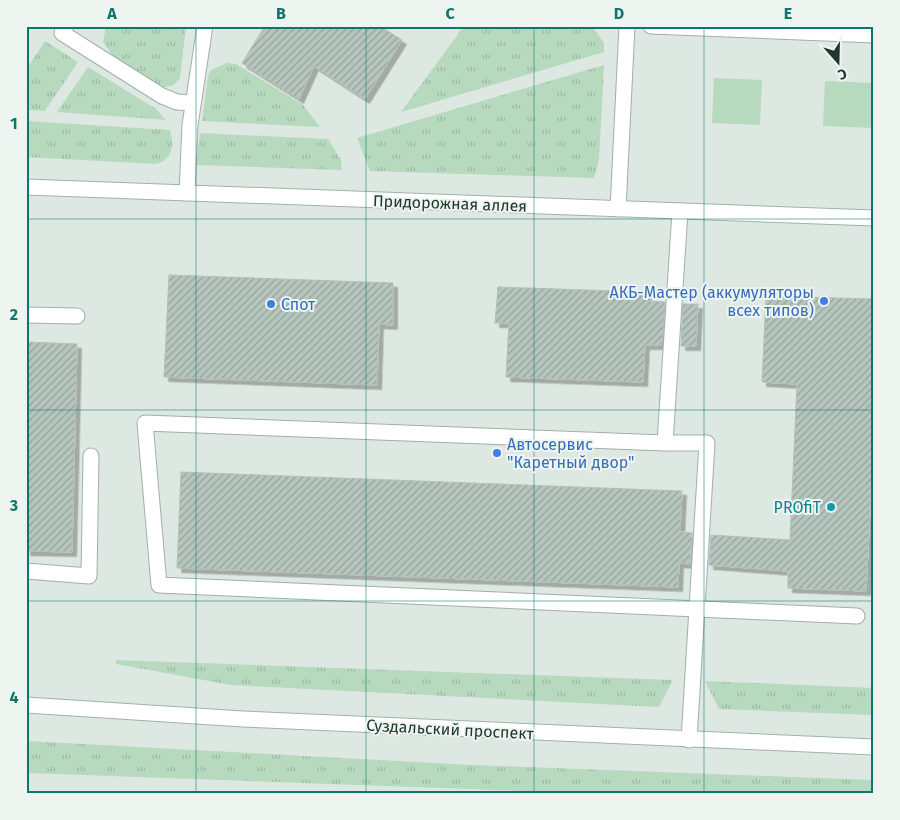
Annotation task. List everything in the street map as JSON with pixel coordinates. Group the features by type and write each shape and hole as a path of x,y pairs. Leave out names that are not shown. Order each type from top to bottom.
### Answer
{"street":[{"path":"66,26 62,33 162,96 176,102 193,104"},
{"path":"187,193 193,104 205,26"},
{"path":"618,208 626,26"},
{"path":"651,26 874,35"},
{"name":"Придорожная аллея","path":"26,187 874,218"},
{"path":"664,443 680,211"},
{"path":"26,315 77,316"},
{"path":"689,740 697,609 707,443 664,443 145,423 159,585 697,609 857,616"},
{"path":"26,571 89,576 91,456"},
{"name":"Суздальский проспект","path":"26,705 243,718 689,740 874,747"}],"green space":[{"path":"106,26 186,26 180,78 173,85 163,87 113,56 103,42"},
{"path":"464,26 592,26 604,43 604,52 401,112"},
{"path":"45,41 78,62 45,111 26,110 26,70"},
{"path":"227,63 236,64 303,105 320,127 202,121 208,76 211,70"},
{"path":"604,65 599,160 594,178 370,171 357,138"},
{"path":"88,67 156,109 166,120 57,112"},
{"path":"714,78 762,80 760,125 712,123"},
{"path":"825,81 874,83 874,128 823,126"},
{"path":"26,121 170,130 172,146 166,159 156,164 26,157"},
{"path":"200,133 328,139 341,160 342,170 196,165"},
{"path":"116,660 673,680 659,707 231,685 116,664"},
{"path":"705,681 874,688 874,715 719,709"},
{"path":"26,741 473,765 874,780 874,794 607,794 26,773"}],"building":[{"path":"265,26 380,26 402,40 365,99 314,66 299,99 242,63"},
{"path":"169,275 393,283 393,325 379,324 377,385 164,377"},
{"path":"498,287 647,292 647,301 665,302 662,345 645,345 643,382 506,377 509,323 495,323"},
{"path":"766,296 874,299 874,427 866,591 788,588 788,571 709,565 711,535 790,540 797,384 762,382"},
{"path":"683,304 698,304 696,346 681,346"},
{"path":"26,342 77,344 72,552 26,551"},
{"path":"181,472 682,491 680,532 692,533 690,564 679,563 678,587 177,568"}],"place":[{"name":"АКБ-Мастер (аккумуляторы всех типов)","path":"824,301"},
{"name":"Спот","path":"271,304"},
{"name":"Автосервис \"Каретный двор\"","path":"497,453"},
{"name":"PROfiT","path":"831,507"}]}
